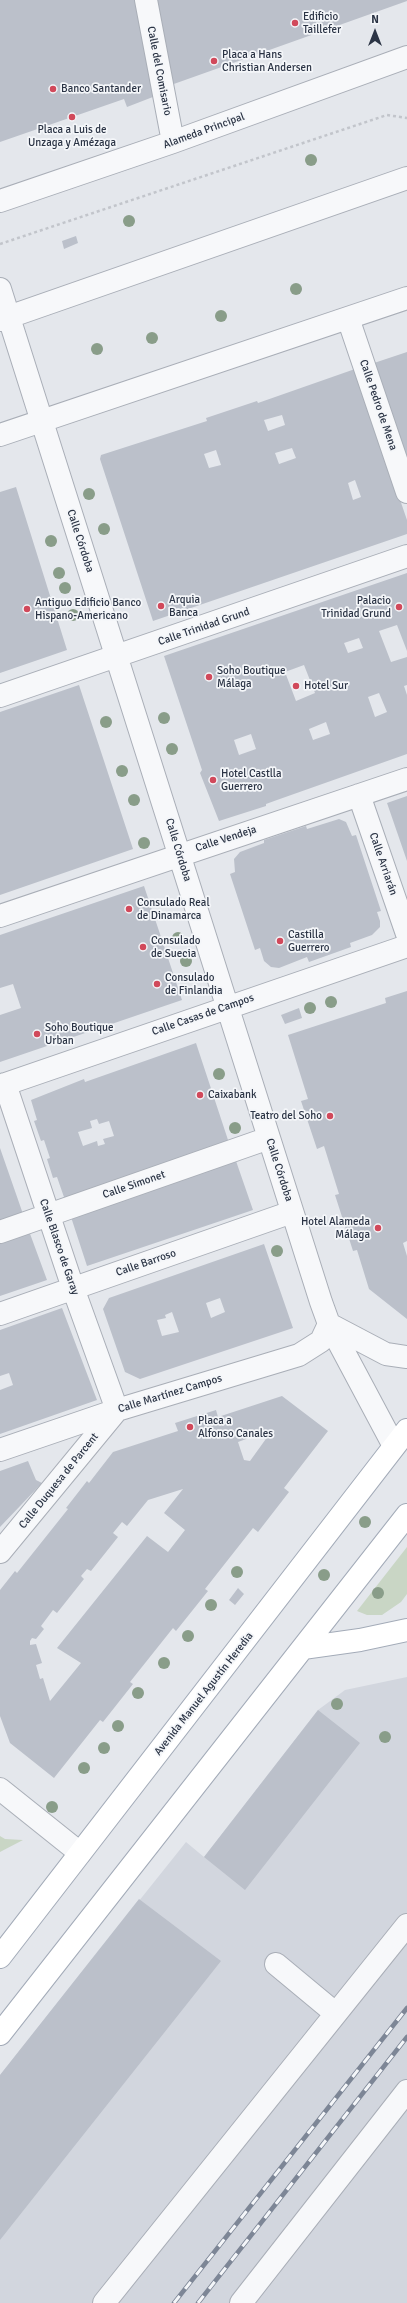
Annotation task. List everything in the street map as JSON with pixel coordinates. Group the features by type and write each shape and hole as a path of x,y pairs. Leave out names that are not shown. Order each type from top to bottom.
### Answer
{"main road":[{"name":"Avenida Manuel Agustín Heredia","path":"0,1957 80,1853 403,1445"},
{"path":"0,2034 407,1515"},
{"path":"303,1648 360,1640 407,1630"}],"street":[{"name":"Calle del Comisario","path":"146,0 173,142"},
{"name":"Alameda Principal","path":"0,201 173,142 407,57"},
{"path":"4,318 407,178"},
{"path":"0,289 4,318 41,421"},
{"path":"0,435 407,298"},
{"name":"Calle Pedro de Mena","path":"348,318 407,492"},
{"name":"Calle Córdoba","path":"41,421 292,1212 329,1324 403,1445"},
{"name":"Calle Trinidad Grund","path":"0,696 407,556"},
{"name":"Calle Vendeja","path":"0,916 407,779"},
{"name":"Calle Arriarán","path":"359,795 407,934"},
{"name":"Calle Casas de Campos","path":"2,1085 407,946"},
{"name":"Calle Blasco de Garay","path":"2,1085 117,1410"},
{"name":"Calle Simonet","path":"0,1232 269,1138"},
{"name":"Calle Barroso","path":"0,1314 292,1212"},
{"path":"329,1324 386,1354 407,1357"},
{"name":"Calle Martínez Campos","path":"0,1450 117,1410 299,1355 321,1341 329,1324"},
{"name":"Calle Duquesa de Parcent","path":"0,1552 117,1410"},
{"path":"0,1789 80,1853"},
{"path":"104,2303 407,1925"},
{"path":"276,1964 335,2013"},
{"path":"241,2303 407,2091"}],"path":[{"path":"0,244 387,115 407,118"}],"shaded area":[{"path":"407,1677 407,2303 0,2303 0,2075 186,1842 204,1857 318,1710 345,1690"}],"green space":[{"path":"407,1547 407,1594 401,1602 382,1615 367,1615 357,1611"},
{"path":"0,1836 5,1839 23,1840 0,1852"}],"building":[{"path":"0,0 138,0 158,95 127,107 124,99 0,142"},
{"path":"153,0 407,0 407,1 171,85"},
{"path":"76,236 78,243 64,249 62,241"},
{"path":"407,352 407,465 371,364"},
{"path":"355,369 407,520 407,534 153,621 100,459 101,455 207,421 206,418 257,401 258,403","holes":["282,415 285,425 268,431 264,420","292,448 296,458 279,464 275,453","216,450 221,465 209,468 204,454","355,480 361,497 353,500 348,483"]},
{"name":"Antiguo Edificio Banco Hispano-Americano","path":"16,487 67,650 0,673 0,492"},
{"path":"407,573 407,651 397,625 379,631 391,662 407,657 407,685 404,686 407,695 407,754 266,804 266,806 219,821 200,773 202,770 164,656","holes":["359,638 363,648 348,653 344,643","304,665 315,693 296,701 285,672","379,693 387,712 375,717 368,697","326,722 330,734 313,740 309,729","251,734 256,749 239,755 234,740"]},
{"path":"79,685 133,849 0,895 0,712"},
{"path":"407,796 407,861 387,803"},
{"path":"339,819 346,822 352,836 356,835 381,911 377,912 380,927 372,935 350,943 351,947 309,962 307,957 279,968 271,967 264,961 260,948 255,950 230,874 235,872 234,859 240,852 264,843 264,840 306,826 307,829"},
{"path":"144,886 182,1000 0,1062 0,1015 21,1008 13,984 0,988 0,935"},
{"path":"407,991 407,1241 403,1243 407,1256 407,1319 369,1289 357,1250 353,1251 335,1195 339,1194 324,1146 317,1149 301,1101 308,1099 288,1035 386,1003 385,998"},
{"path":"299,1008 302,1018 285,1024 281,1015"},
{"path":"196,1043 229,1143 65,1200 57,1177 53,1178 47,1159 50,1158 44,1140 41,1141 34,1121 37,1120 31,1100 84,1079 85,1082","holes":["97,1119 99,1124 109,1121 114,1136 103,1139 105,1144 98,1146 97,1141 83,1146 78,1132 92,1128 90,1121"]},
{"path":"0,1148 23,1214 0,1222"},
{"path":"236,1161 253,1210 87,1266 71,1217"},
{"path":"29,1231 47,1280 0,1296 0,1241"},
{"path":"264,1244 293,1328 140,1379 125,1372 103,1309 109,1298","holes":["220,1298 225,1312 211,1318 206,1303","172,1312 179,1332 162,1336 157,1320 166,1318 165,1315"]},
{"path":"62,1308 97,1400 0,1434 0,1390 13,1385 9,1373 0,1376 0,1330"},
{"path":"282,1396 328,1431 284,1488 289,1492 258,1532 253,1528 205,1589 208,1591 176,1631 173,1628 130,1682 133,1684 103,1722 100,1720 54,1778 10,1743 0,1716 0,1590 15,1571 17,1573 68,1509 66,1508 87,1481 89,1483 113,1452 178,1431 175,1423 216,1410 218,1417","holes":["265,1432 268,1436 250,1461 244,1460 238,1442","183,1489 164,1513 185,1530 168,1552 147,1536 57,1648 81,1663 50,1701 43,1678 40,1679 36,1665 42,1663 36,1644 30,1645 30,1641 32,1638 36,1639 44,1629 41,1626 53,1610 57,1613 84,1579 81,1576 87,1569 91,1571 118,1537 113,1533 122,1522 127,1526 148,1500"]},
{"path":"28,1461 36,1480 42,1483 0,1527 0,1471"},
{"path":"238,1588 244,1594 235,1605 229,1600"},
{"path":"318,1710 360,1743 245,1890 204,1857"},
{"path":"139,1899 221,1961 0,2240 0,2075"}],"railway":[{"path":"174,2303 407,2008"},
{"path":"198,2303 407,2037"}],"place":[{"name":"Edificio Taillefer","path":"295,23"},
{"name":"Placa a Hans Christian Andersen","path":"214,61"},
{"name":"Banco Santander","path":"53,89"},
{"name":"Placa a Luis de Unzaga y Amézaga","path":"72,117"},
{"name":"Arquia Banca","path":"161,606"},
{"name":"Palacio Trinidad Grund","path":"399,607"},
{"name":"Antiguo Edificio Banco Hispano-Americano","path":"27,609"},
{"name":"Soho Boutique Málaga","path":"209,677"},
{"name":"Hotel Sur","path":"296,686"},
{"name":"Hotel Castlla Guerrero","path":"213,780"},
{"name":"Consulado Real de Dinamarca","path":"129,909"},
{"name":"Castilla Guerrero","path":"280,941"},
{"name":"Consulado de Suecia","path":"143,947"},
{"name":"Consulado de Finlandia","path":"157,984"},
{"name":"Soho Boutique Urban","path":"37,1034"},
{"name":"Caixabank","path":"200,1095"},
{"name":"Teatro del Soho","path":"330,1116"},
{"name":"Hotel Alameda Málaga","path":"378,1228"},
{"name":"Placa a Alfonso Canales","path":"190,1427"}]}
